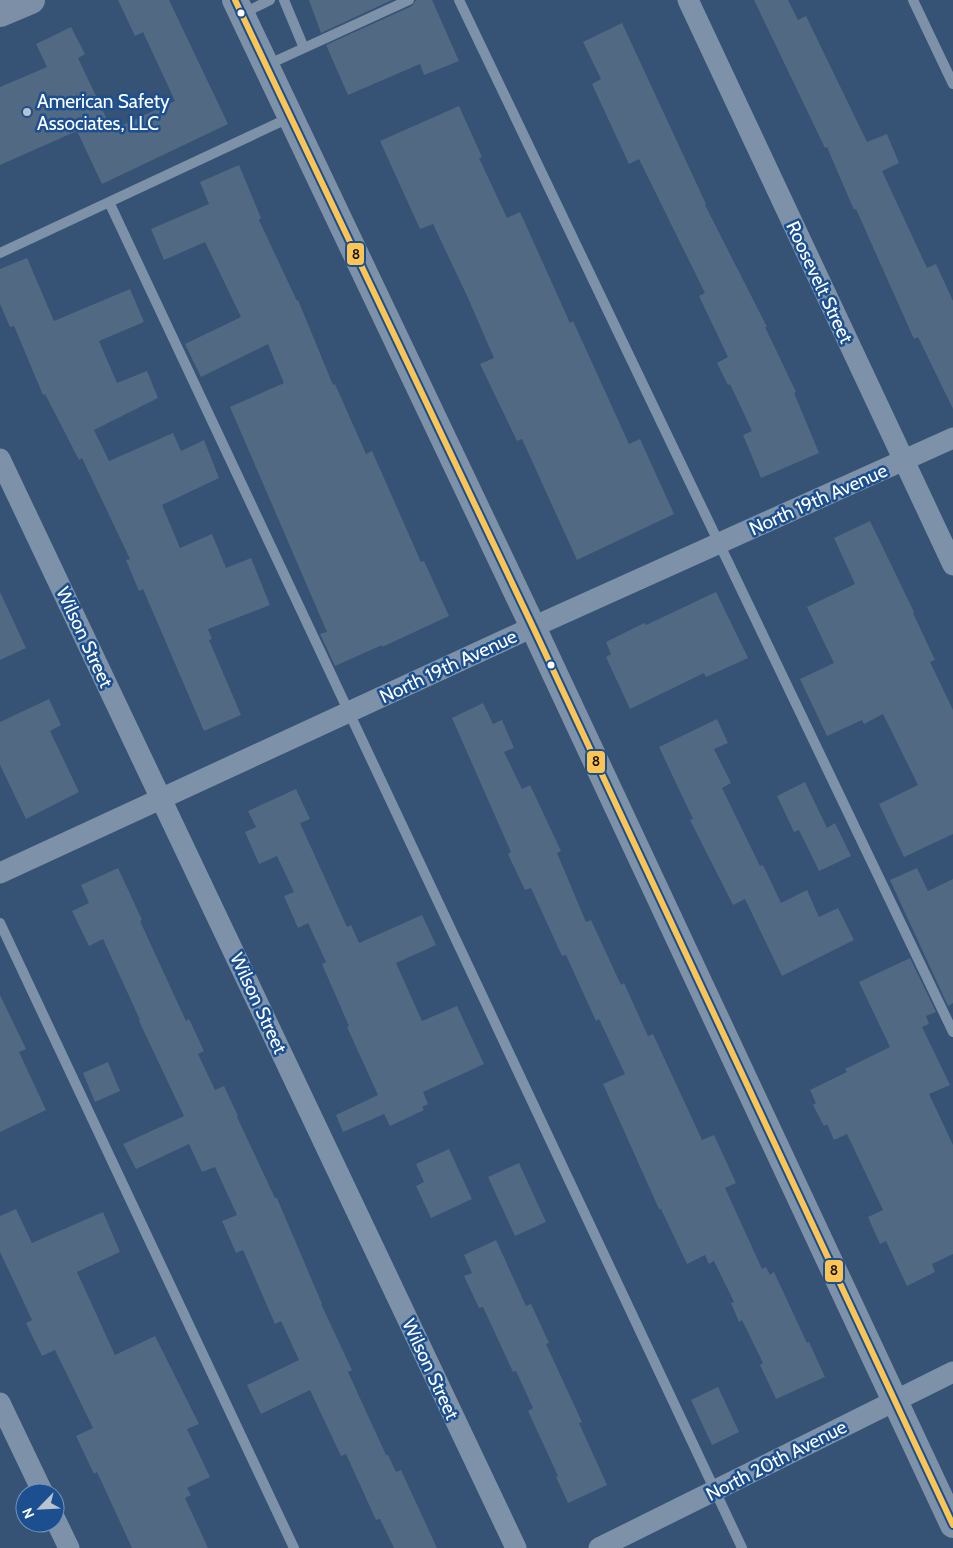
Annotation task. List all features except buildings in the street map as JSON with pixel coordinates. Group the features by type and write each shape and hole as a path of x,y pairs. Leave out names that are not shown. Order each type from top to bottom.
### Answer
{"main road":[{"path":"0,13 31,0"}],"street":[{"name":"Roosevelt Street","path":"688,0 953,565"},
{"path":"238,7 533,627 894,1401 951,1518"},
{"name":"North 19th Avenue","path":"0,873 533,627 953,438"},
{"name":"Wilson Street","path":"0,458 516,1548"},
{"name":"North 20th Avenue","path":"599,1548 953,1372"},
{"path":"0,1403 38,1483"},
{"path":"62,1533 69,1548"}],"lane":[{"path":"238,7 270,0"},
{"path":"284,0 304,48"},
{"path":"266,65 408,0"},
{"path":"459,0 953,1032"},
{"path":"913,0 953,84"},
{"path":"0,253 291,117"},
{"path":"109,202 742,1548"},
{"path":"0,923 294,1548"}],"transit line":[{"name":"8","path":"235,0 533,627 953,1525"}],"place":[{"name":"American Safety Associates, LLC","path":"27,112"}]}
